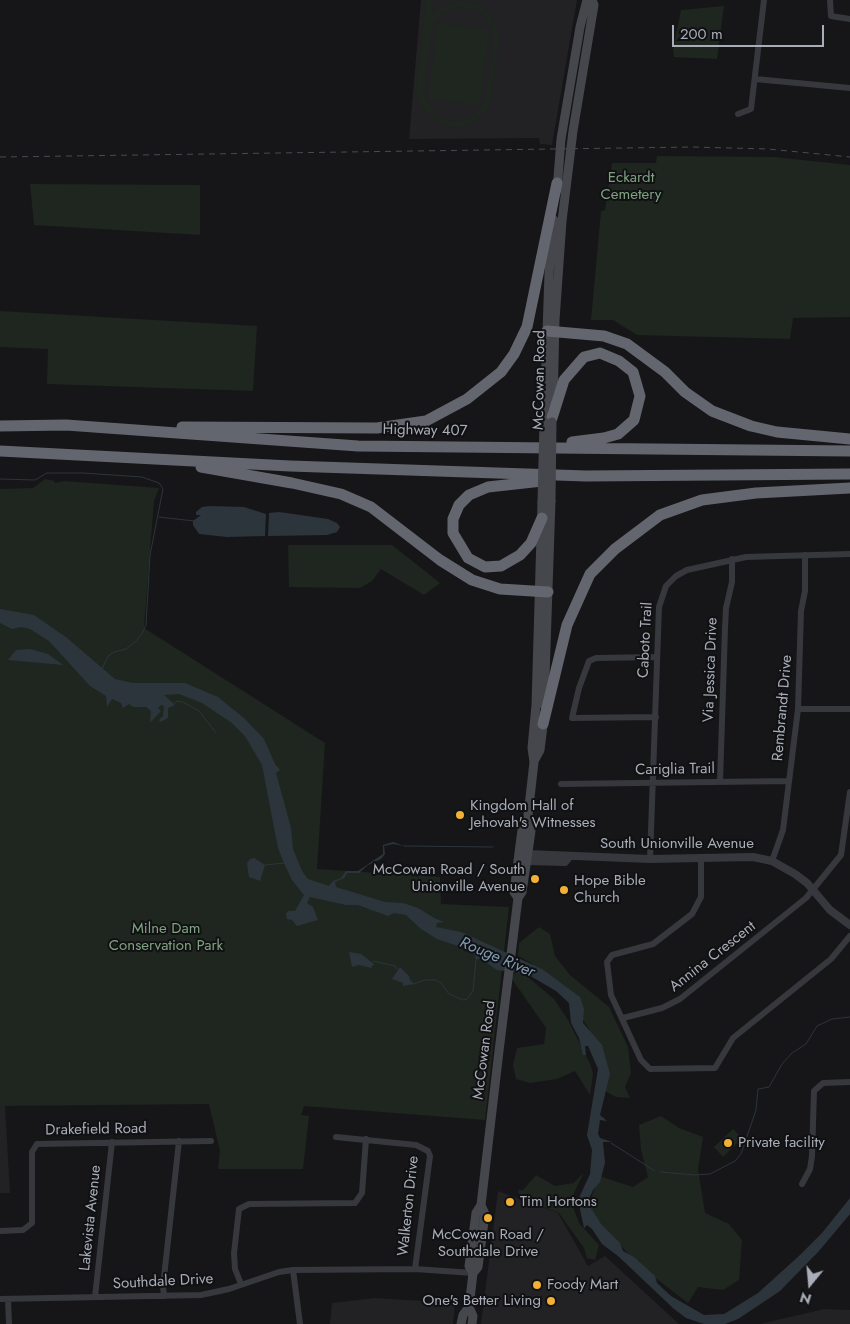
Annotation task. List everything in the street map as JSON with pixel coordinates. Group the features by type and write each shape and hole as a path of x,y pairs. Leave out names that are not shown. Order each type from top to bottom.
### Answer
{"highway":[{"path":"66,425 378,428 426,421 466,399 501,372 514,354 527,327 532,310 557,183"},
{"path":"550,331 604,336 627,344 665,372 685,392 712,410 751,426 777,432 850,439"},
{"path":"532,448 604,438 618,434 634,420 640,396 633,372 619,360 600,353 584,357 564,380 549,420"},
{"name":"Highway 407","path":"0,426 66,425 358,446 850,451"},
{"path":"0,451 574,476 850,474"},
{"path":"147,458 292,483 341,494 371,507 440,560 472,580 500,589 544,592"},
{"path":"542,518 531,543 526,549 520,555 501,566 485,566 468,558 452,533 453,519 459,505 469,495 488,487 574,476"},
{"path":"543,724 567,625 590,574 615,549 660,515 702,500 756,493 850,488"}],"main road":[{"name":"McCowan Road","path":"534,762 540,750 543,724 544,592 549,420 549,273 561,139 580,27 587,0"},
{"name":"McCowan Road","path":"550,331 573,131 594,5 592,0"},
{"name":"McCowan Road","path":"462,1324 463,1315 469,1307 473,1273 478,1267 484,1223 481,1205 511,948 518,898 522,892 524,857 522,830 527,824 534,762 532,748 544,592 542,518 546,502"},
{"name":"McCowan Road","path":"469,1307 473,1316 472,1324"}],"street":[{"path":"738,114 751,109 764,0"},
{"path":"830,0 831,16 850,19"},
{"path":"755,79 850,88"},
{"name":"Caboto Trail","path":"650,859 659,602 666,586 680,573 732,559 756,555 850,554"},
{"name":"Rembrandt Drive","path":"772,861 782,834 798,709 802,611 806,591 805,555"},
{"name":"Via Jessica Drive","path":"720,782 726,615 732,582 732,559"},
{"path":"656,717 572,718 579,688 590,660 596,658 657,657"},
{"path":"798,709 850,709"},
{"name":"Cariglia Trail","path":"561,784 789,781"},
{"name":"Annina Crescent","path":"623,1018 662,1008 680,999 787,914 813,890 837,860 843,846 850,792"},
{"name":"South Unionville Avenue","path":"524,857 565,862 569,857 650,859 746,856 772,861 795,874 813,890 830,910 850,925"},
{"path":"701,857 701,897 692,914 649,946 612,955 608,960 609,986 641,1060 650,1069 713,1069 733,1038 831,959 850,936"},
{"path":"802,1184 810,1169 812,1156 814,1091 823,1083 850,1082"},
{"name":"Walkerton Drive","path":"336,1137 416,1145 425,1148 430,1156 415,1269"},
{"path":"241,1284 235,1269 234,1253 238,1209 249,1204 355,1202 362,1193 366,1139"},
{"path":"164,1296 163,1286 179,1141"},
{"name":"Drakefield Road","path":"0,1231 23,1230 32,1223 32,1152 37,1144 211,1141"},
{"name":"Lakevista Avenue","path":"95,1297 112,1142"},
{"name":"Southdale Drive","path":"0,1299 201,1295 293,1270 415,1269 473,1273"},
{"path":"293,1270 300,1324"},
{"path":"8,1299 9,1324"}],"shaded area":[{"path":"421,0 577,0 552,145 540,144 539,138 409,139"},
{"path":"0,1106 5,1106 10,1193 0,1193"},
{"path":"498,1191 558,1213 588,1266 605,1256 679,1324 481,1324"},
{"path":"375,1298 455,1303 453,1324 330,1324 332,1303"},
{"path":"824,1309 850,1310 850,1324 760,1324"}],"green space":[{"path":"426,0 433,0 432,15 453,2 469,2 478,5 491,15 498,29 499,38 491,101 484,114 470,125 455,127 438,122 430,117 418,100 416,90","holes":["459,7 474,9 485,16 491,26 494,41 485,103 472,118 454,121 440,118 433,112 425,98 424,90 433,25 443,13"]},
{"path":"724,6 717,59 674,57 673,50 681,10"},
{"path":"437,23 489,29 480,105 429,99"},
{"name":"Eckardt Cemetery","path":"657,156 774,157 850,165 850,317 793,318 790,339 637,335 613,320 591,320 601,211 605,210 612,163 656,163"},
{"path":"30,184 200,185 200,235 34,225"},
{"path":"0,311 257,326 253,391 47,384 48,349 0,347"},
{"name":"Milne Dam Conservation Park","path":"45,479 55,481 54,483 64,481 159,488 154,501 144,628 325,743 317,869 440,877 441,904 509,907 485,1120 304,1106 301,1115 309,1116 303,1169 218,1169 220,1151 209,1104 0,1106 0,489 33,488"},
{"path":"288,545 392,545 440,583 424,595 381,569 372,581 360,588 289,587"},
{"path":"539,927 550,934 555,956 570,975 609,1007 628,1047 631,1073 625,1087 630,1098 616,1097 603,1090 607,1074 589,1029 549,980 531,963 518,956 519,943"},
{"path":"515,971 523,973 554,999 568,1020 591,1066 593,1074 590,1095 575,1071 557,1079 530,1083 516,1079 513,1065 517,1048 544,1044 546,1028 512,979"},
{"path":"661,1116 679,1128 703,1137 698,1169 705,1213 729,1224 742,1240 739,1280 723,1290 698,1287 688,1303 641,1267 587,1210 599,1176 633,1187 648,1177 641,1150 639,1125"},
{"name":"Private facility","path":"733,1129 742,1138 723,1157 714,1147"},
{"path":"584,1172 574,1193 572,1204 579,1223 599,1245 595,1260 587,1258 584,1248 559,1213 520,1198 518,1190 523,1190 536,1175 555,1186 574,1183"}],"water":[{"path":"202,507 244,507 266,514 265,536 227,537 199,534 193,525 193,521 201,515 196,515 196,512"},
{"path":"279,512 328,519 337,523 340,527 337,532 327,535 268,536 269,513"},
{"name":"Rouge River","path":"0,609 34,615 67,638 115,679 133,683 185,683 218,697 245,719 264,739 275,764 280,770 276,773 291,828 293,849 302,871 308,879 329,886 333,881 341,878 346,871 358,871 383,854 383,845 393,842 404,846 393,844 384,846 385,854 381,859 368,865 359,873 347,873 344,878 335,882 336,887 385,902 403,903 418,908 444,922 437,923 436,927 461,932 542,969 580,997 584,1009 583,1023 602,1045 610,1074 600,1115 607,1121 600,1120 598,1134 600,1138 612,1142 603,1142 605,1163 600,1182 593,1190 588,1201 589,1205 601,1224 620,1243 623,1251 634,1257 655,1276 657,1283 671,1296 704,1315 724,1314 758,1293 800,1255 822,1233 850,1198 850,1214 819,1251 780,1291 738,1319 725,1324 704,1324 686,1318 618,1256 602,1244 592,1229 587,1225 584,1228 578,1200 590,1174 592,1150 587,1135 598,1069 588,1046 585,1046 586,1055 583,1055 579,1038 571,1023 569,1003 556,991 527,974 497,970 480,958 476,960 475,955 470,950 437,939 421,929 406,915 394,913 388,916 358,905 346,905 310,897 307,903 313,907 318,920 297,926 292,920 287,919 286,914 288,911 295,911 304,895 292,880 278,848 262,765 245,736 232,723 202,703 179,694 164,695 175,705 168,708 168,718 160,722 164,706 161,705 158,708 161,711 150,723 151,711 146,707 133,707 129,704 123,708 121,703 112,699 107,707 106,696 90,686 49,641 30,629 21,627 12,629 0,623"},
{"path":"30,649 48,654 63,665 8,660 16,650"},
{"path":"254,858 265,865 260,881 249,877 247,863 250,859"},
{"path":"349,952 361,954 374,964 371,968 359,965 352,967"},
{"path":"400,967 414,984 403,986 403,983 392,979"}],"waterway":[{"path":"0,479 35,480 47,473 83,473 142,477 159,483 163,489 150,555 146,625 136,641 126,649 114,652 108,656 102,669"},
{"path":"159,517 194,521"},
{"path":"174,704 177,701 183,702 199,711 216,733"},
{"path":"404,846 493,847"},
{"path":"265,865 284,863"},
{"name":"Rouge River","path":"414,984 425,980 436,980 441,983 449,994 463,1000 467,999 473,991 476,960"},
{"path":"373,961 395,966 397,969"},
{"path":"660,1172 694,1175 710,1174 735,1161 741,1154 756,1110 758,1089 769,1087 782,1064 792,1053 806,1044 817,1026 832,1019 850,1017"},
{"path":"611,1143 655,1171"}],"railway":[{"path":"0,157 692,147 768,149 850,157"}],"place":[{"name":"Kingdom Hall of Jehovah's Witnesses","path":"460,815"},
{"name":"McCowan Road / South Unionville Avenue","path":"535,879"},
{"name":"Hope Bible Church","path":"564,890"},
{"name":"Private facility","path":"728,1143"},
{"name":"Tim Hortons","path":"510,1202"},
{"name":"McCowan Road / Southdale Drive","path":"488,1218"},
{"name":"Foody Mart","path":"537,1285"},
{"name":"One's Better Living","path":"551,1301"}]}
